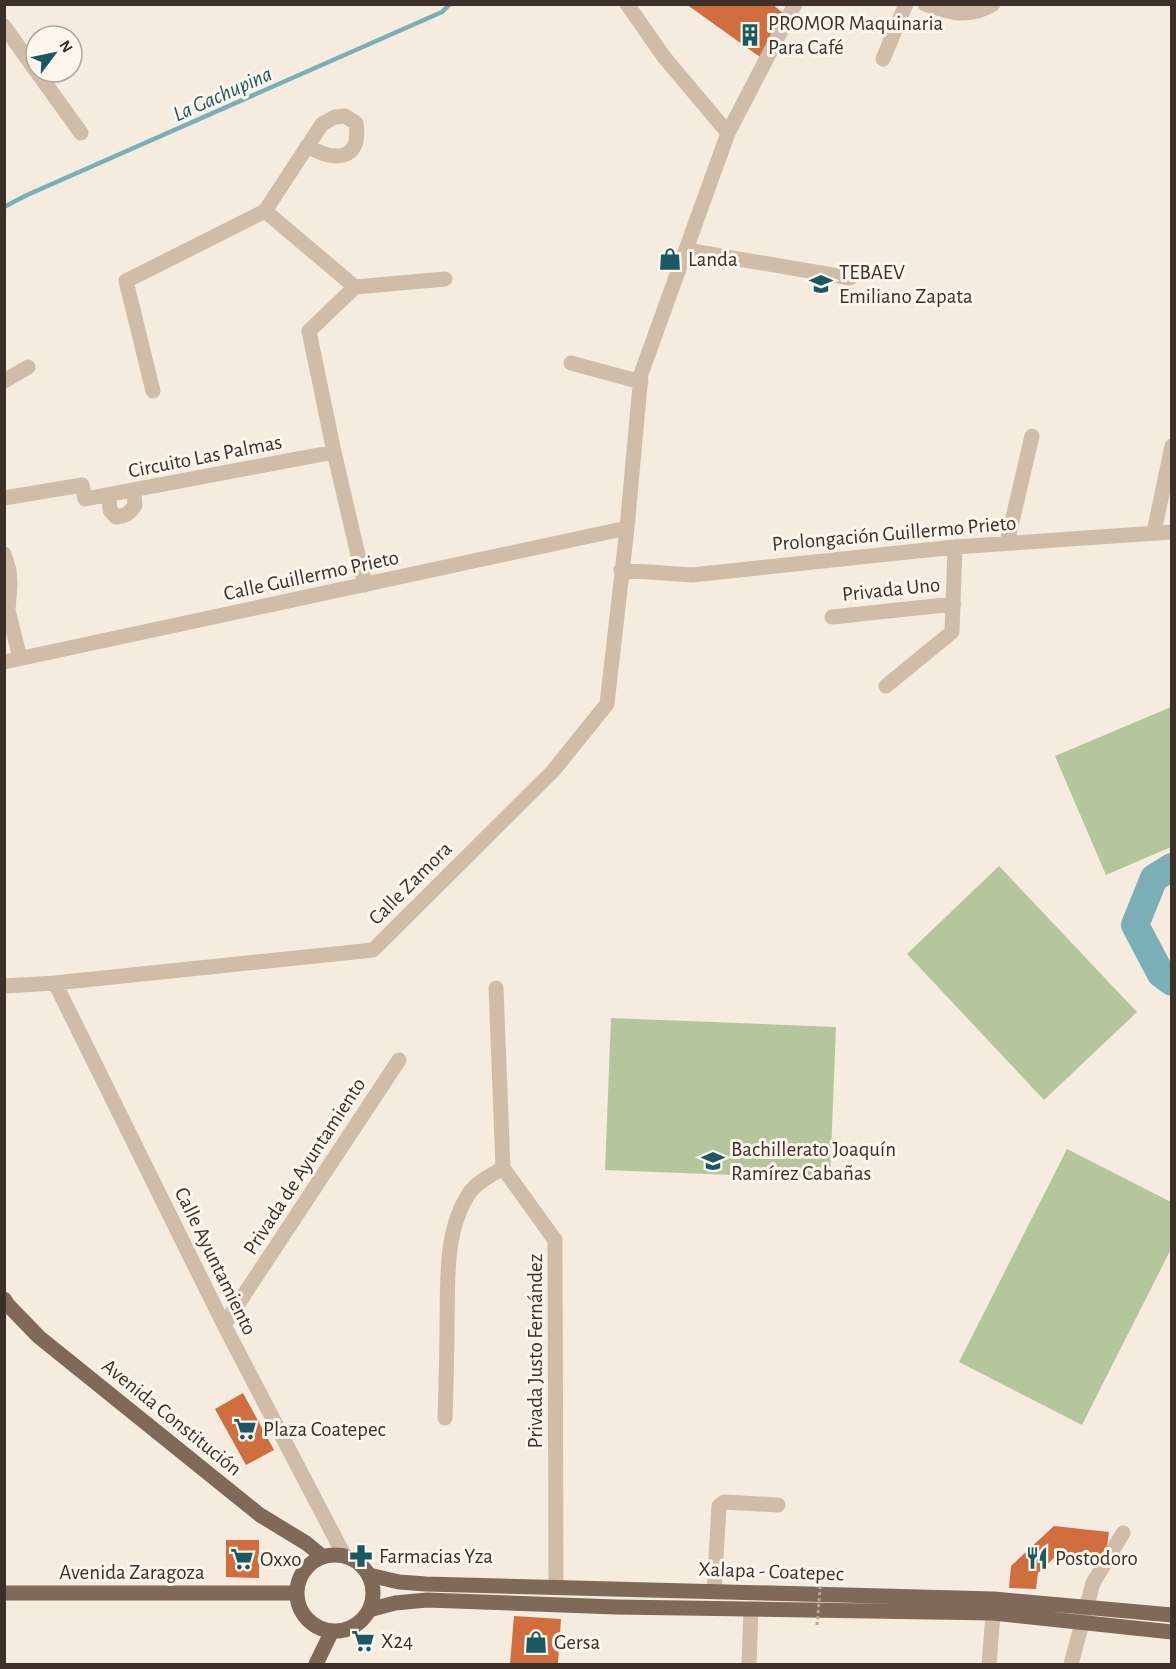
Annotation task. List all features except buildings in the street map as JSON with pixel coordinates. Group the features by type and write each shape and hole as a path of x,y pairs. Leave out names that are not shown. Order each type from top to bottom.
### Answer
{"main road":[{"name":"Avenida Constitución","path":"4,1299 39,1337 260,1515 306,1543 322,1556"},
{"path":"344,1555 361,1565 369,1575 373,1598 369,1610 355,1626 345,1630 332,1631 319,1628 308,1621 300,1610 296,1593 302,1572 310,1562 322,1556 344,1555"},
{"name":"Xalapa - Coatepec","path":"369,1575 399,1582 714,1591 993,1606 1084,1615 1172,1632"},
{"name":"Avenida Zaragoza","path":"4,1593 296,1593"},
{"name":"Xalapa - Coatepec","path":"369,1610 396,1603 427,1600 751,1610 993,1606"},
{"name":"Xalapa - Coatepec","path":"1084,1615 1172,1615"},
{"path":"316,1665 332,1631"}],"street":[{"path":"627,4 664,57 728,133"},
{"name":"Calle Zamora","path":"4,986 55,983 373,950 553,771 607,704 627,528 641,374 728,133 795,4"},
{"path":"883,59 906,4"},
{"path":"926,4 965,15 993,4"},
{"path":"4,27 24,54"},
{"path":"45,84 81,133"},
{"path":"153,392 126,281 265,211 307,146"},
{"path":"265,211 355,287"},
{"path":"686,250 850,278"},
{"path":"365,585 309,331 355,287 445,279"},
{"path":"571,363 641,382"},
{"path":"5,380 28,367"},
{"path":"1007,543 1032,436"},
{"path":"1154,532 1172,446"},
{"name":"Circuito Las Palmas","path":"4,498 82,485 85,500 334,452"},
{"path":"108,495 110,510 116,517 123,516 129,513 135,505 134,491"},
{"name":"Calle Guillermo Prieto","path":"12,660 627,528"},
{"name":"Prolongación Guillermo Prieto","path":"621,570 692,574 955,547 1172,532"},
{"path":"886,686 952,632 955,547"},
{"path":"4,554 9,570 8,610 12,660"},
{"name":"Privada Uno","path":"832,617 954,604"},
{"name":"Calle Ayuntamiento","path":"55,983 224,1325 344,1555"},
{"path":"446,1418 448,1267 452,1240 462,1208 471,1191 479,1182 503,1168 496,988"},
{"name":"Privada de Ayuntamiento","path":"224,1325 399,1060"},
{"name":"Privada Justo Fernández","path":"503,1168 555,1240 556,1587"},
{"path":"714,1591 719,1506 724,1503 778,1505"},
{"path":"1071,1665 1093,1583 1123,1533"},
{"path":"989,1665 993,1606"},
{"path":"749,1665 751,1610"}],"path":[{"path":"817,1625 821,1577"}],"green space":[{"path":"1171,707 1171,847 1106,875 1055,756"},
{"path":"999,866 1137,1012 1044,1100 907,954"},
{"path":"611,1018 836,1027 830,1179 605,1170"},
{"path":"1067,1149 1171,1202 1171,1249 1082,1425 959,1362"}],"waterway":[{"name":"La Gachupina","path":"4,207 442,12 450,4"},
{"path":"1172,867 1154,878 1135,925 1161,974 1172,982"}],"place":[{"name":"PROMOR Maquinaria Para Café","path":"750,35"},
{"name":"Landa","path":"670,259"},
{"name":"TEBAEV Emiliano Zapata","path":"821,284"},
{"name":"Bachillerato Joaquín Ramírez Cabañas","path":"713,1161"},
{"name":"Plaza Coatepec","path":"245,1429"},
{"name":"Farmacias Yza","path":"361,1556"},
{"name":"Postodoro","path":"1037,1558"},
{"name":"Oxxo","path":"242,1559"},
{"name":"X24","path":"363,1641"},
{"name":"Gersa","path":"536,1642"}]}
